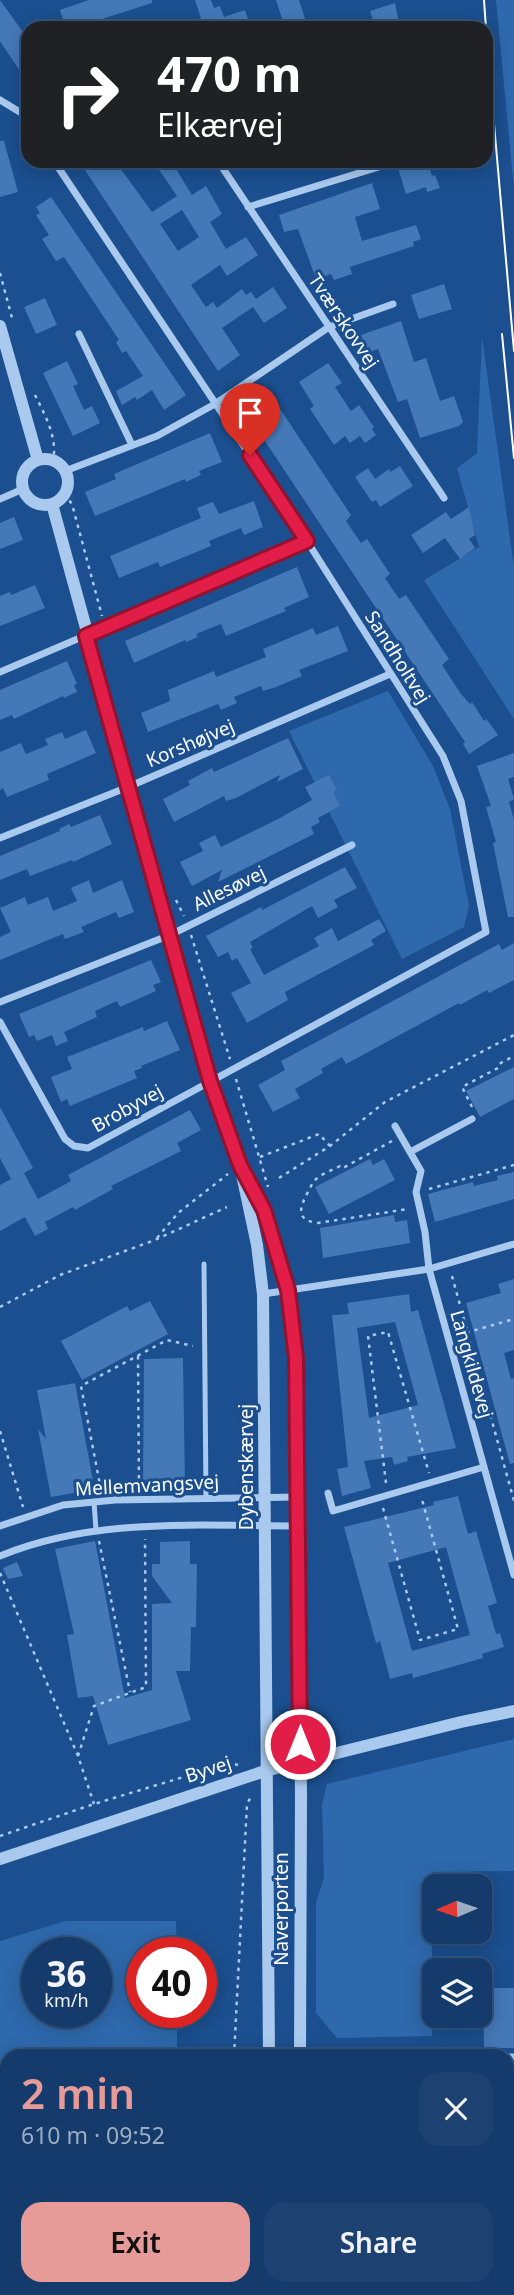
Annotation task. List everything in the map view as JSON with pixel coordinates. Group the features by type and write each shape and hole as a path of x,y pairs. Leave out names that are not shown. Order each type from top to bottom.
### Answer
{"street":[{"path":"0,100 21,113"},
{"name":"Sandholtvej","path":"59,168 307,541 443,756 461,801 486,932 210,1081"},
{"name":"Tværskovvej","path":"223,168 444,498"},
{"path":"248,206 375,168"},
{"path":"65,471 157,436 215,404 329,327 393,304"},
{"path":"0,330 38,460"},
{"path":"79,334 132,445"},
{"path":"38,460 54,461 65,471 67,489 61,498 51,504 34,502 23,489 26,468 38,460"},
{"path":"0,499 23,489"},
{"name":"Dybenskærvej","path":"51,504 210,1081 240,1165 257,1245 263,1294 266,1496 265,1770"},
{"path":"0,672 307,541"},
{"name":"Korshøjvej","path":"0,838 128,787 390,674"},
{"name":"Allesøvej","path":"0,1002 170,935 352,845"},
{"name":"Brobyvej","path":"0,1022 65,1139 74,1146 88,1148 210,1081"},
{"path":"410,1152 472,1119"},
{"name":"Langkildevej","path":"395,1126 421,1171 416,1192 429,1269 514,1575"},
{"name":"Dybenskærvej","path":"240,1165 264,1210 288,1290 296,1358 300,1761"},
{"path":"263,1294 429,1269 514,1244"},
{"path":"328,1493 333,1511 484,1467"},
{"name":"Mellemvangsvej","path":"0,1526 63,1505 139,1499 298,1497"},
{"path":"0,1556 30,1544 96,1530 298,1526"},
{"name":"Byvej","path":"0,1859 265,1770 514,1711"},
{"name":"Naverporten","path":"300,1761 300,2049"},
{"name":"Naverporten","path":"265,1770 269,2049"}],"lane":[{"path":"204,1264 206,1498"},
{"path":"94,1502 96,1530"}],"path":[{"path":"279,1178 330,1146 385,1102 514,1035"},
{"path":"472,1119 476,1114 462,1087 498,1068 499,1064 514,1056"},
{"path":"259,1157 319,1133 330,1146"},
{"path":"401,1136 315,1180 302,1203 301,1211 308,1222 318,1223 419,1207"},
{"path":"155,1240 178,1213 240,1165"},
{"path":"416,1192 514,1165"},
{"path":"0,1307 60,1275 155,1240 227,1207"},
{"path":"448,1262 514,1501"},
{"path":"448,1338 514,1319"},
{"path":"418,1487 458,1629 420,1640 384,1497 368,1336 388,1332 432,1483"},
{"path":"94,1502 102,1491 81,1386 167,1340 205,1348"},
{"path":"138,1356 139,1499"},
{"path":"0,1431 26,1516"},
{"path":"78,1756 94,1706 146,1687 145,1527"},
{"path":"96,1530 130,1692"},
{"path":"0,1573 78,1756 94,1804"},
{"path":"0,1836 230,1763 265,1770"},
{"path":"233,2049 247,1804 253,1793"}],"shaded area":[{"path":"496,0 514,0 514,189"},
{"path":"482,337 514,567 514,719 424,580 479,547 457,468 477,453"},
{"path":"388,691 433,766 450,809 469,906 464,927 402,959 289,731"},
{"path":"514,1739 514,1871 422,1874 422,1944 432,1944 432,1958 422,1958 422,2028 432,2028 432,2036 337,2038 316,2013 316,1903 324,1877 322,1805 327,1784"},
{"path":"65,1921 176,1921 176,1937 126,1937 126,2028 177,2028 177,2049 0,2049 0,1941"}],"building":[{"path":"0,0 21,29 21,72 0,41"},
{"path":"89,0 152,0 152,3 96,21 63,21 60,10"},
{"path":"195,0 211,0 214,8 220,6 224,17 245,10 249,21 192,21 201,18"},
{"path":"276,0 299,0 306,21 283,21"},
{"path":"395,3 399,21 374,21 370,11"},
{"path":"0,141 4,141 18,192 0,197"},
{"path":"84,168 120,168 152,212 177,196 158,168 175,168 192,195 206,186 222,214 210,222 226,249 246,237 258,255 227,276 220,265 191,285 206,307 213,302 217,308 242,289 246,295 251,292 256,299 273,287 287,308 264,323 253,307 222,328 240,355 218,371","holes":["182,210 199,237 178,251 160,224"]},
{"path":"398,168 429,168 440,188 427,192 426,187 406,194"},
{"path":"372,183 380,209 355,217 362,241 416,225 421,239 413,242 414,246 350,267 352,274 334,280 331,274 316,279 298,229 284,232 279,215"},
{"path":"51,197 186,395 164,410 152,390 137,400 135,397 122,405 116,391 143,376 126,351 122,353 116,342 119,340 64,257 56,261 42,239 49,235 36,215 40,213 36,207"},
{"path":"444,284 452,309 419,319 411,295"},
{"path":"45,298 57,325 36,334 24,307"},
{"path":"401,321 414,362 426,358 440,401 454,396 463,422 459,426 420,438 407,399 398,402 378,349 367,353 361,335"},
{"path":"67,361 78,384 73,386 84,410 92,406 100,423 73,436 43,373"},
{"path":"328,363 342,383 335,387 351,411 359,405 374,427 372,429 376,435 365,443 360,436 350,443 345,436 334,445 310,409 314,406 299,382"},
{"path":"270,394 351,515 346,521 361,543 367,539 390,574 385,578 399,599 406,595 449,659 442,665 461,694 470,704 472,702 484,721 486,719 498,735 469,754 463,744 465,742 245,411"},
{"path":"210,433 222,462 199,471 201,475 186,482 185,479 95,516 85,492 116,479 114,474"},
{"path":"400,466 413,486 380,507 376,500 372,502 355,477 368,468 375,479 389,469 390,472"},
{"path":"254,501 263,527 244,535 241,528 209,541 211,546 160,567 158,562 119,578 110,556 201,518 197,508 213,502 219,514"},
{"path":"469,507 475,535 469,539 475,548 460,559 445,538 423,553 411,535 446,512 451,519"},
{"path":"14,517 23,540 0,549 0,523"},
{"path":"297,567 309,597 284,608 286,611 226,636 221,624 196,634 198,637 186,642 185,640 134,663 125,641"},
{"path":"35,585 45,608 0,626 0,596 10,592 11,595"},
{"path":"338,626 348,651 299,670 302,676 276,687 263,691 261,686 234,697 237,703 221,710 218,704 148,732 141,713 170,701 168,690 214,671 216,677 266,657 263,649 313,628 316,635"},
{"path":"67,661 77,684 74,685 77,692 14,719 12,715 0,720 0,690"},
{"path":"86,730 96,753 47,774 49,780 7,797 3,788 0,790 0,752 21,743 26,754 48,745 45,739 62,732 65,739"},
{"path":"288,738 303,769 277,782 280,775 236,798 226,801 224,796 174,822 163,799 190,785 188,781 212,768 214,772"},
{"path":"514,753 514,777 508,779 514,799 509,802 514,820 514,917 508,917 493,843 496,842 486,807 491,806 477,766"},
{"path":"329,775 337,790 333,792 340,806 318,818 320,822 311,827 314,834 218,882 222,870 192,886 180,862 203,851 199,843 215,835 221,847 278,819 312,800 305,787"},
{"path":"100,815 112,844 73,862 72,860 30,876 27,869 0,880 0,856 60,831 59,829 69,824 71,827"},
{"path":"345,867 357,888 334,900 338,907 318,918 312,906 250,942 253,948 250,949 264,975 319,946 314,938 332,928 338,941 379,919 386,931 371,940 374,945 285,992 288,1000 247,1023 231,993 251,983 237,958 232,961 228,952 218,957 206,936"},
{"path":"89,880 93,893 122,880 134,912 119,918 116,912 81,927 84,932 65,939 63,934 0,960 0,937 11,932 0,908 25,897 28,905 48,897 53,911 77,901 71,888"},
{"path":"514,943 514,980 489,993 487,990 460,1005 459,1003 346,1064 342,1057 321,1069 323,1073 295,1089 300,1098 273,1112 258,1085 285,1070 281,1061 499,944 502,950"},
{"path":"151,960 161,982 153,985 156,991 120,1007 117,1001 95,1011 97,1017 64,1032 68,1041 56,1046 52,1035 37,1041 34,1035 29,1037 19,1014"},
{"path":"167,1021 180,1050 141,1066 142,1068 134,1071 137,1078 70,1106 67,1099 61,1102 51,1077 72,1069 67,1057 143,1027 144,1031"},
{"path":"514,1067 514,1099 480,1117 466,1091"},
{"path":"0,1107 33,1168 24,1173 38,1199 71,1181 68,1175 190,1110 201,1130 177,1143 181,1151 111,1186 113,1189 75,1210 73,1207 45,1222 48,1229 35,1236 25,1217 0,1231 0,1185 11,1179 0,1158"},
{"path":"370,1159 373,1165 384,1159 395,1180 329,1214 315,1187"},
{"path":"514,1172 514,1199 435,1222 428,1194 473,1182 474,1186 498,1180 497,1176"},
{"path":"394,1215 395,1222 407,1220 410,1243 323,1258 320,1228"},
{"path":"514,1279 514,1350 504,1353 511,1379 514,1378 514,1463 510,1464 466,1303 501,1293 498,1284"},
{"path":"409,1294 411,1312 418,1310 456,1448 407,1457 408,1461 394,1465 392,1457 364,1461 371,1488 342,1496 337,1469 348,1467 332,1315 349,1314 347,1303","holes":["395,1322 418,1405 369,1418 357,1328"]},
{"path":"150,1301 168,1334 82,1380 61,1341 127,1306 130,1311"},
{"path":"183,1358 185,1487 143,1488 144,1359"},
{"path":"75,1383 93,1481 84,1483 86,1491 51,1497 38,1429 46,1439 37,1390"},
{"path":"458,1496 468,1534 476,1531 497,1603 488,1606 496,1634 500,1633 504,1647 482,1654 483,1658 413,1678 412,1673 390,1679 380,1641 376,1643 344,1527 434,1505 433,1502","holes":["446,1547 470,1635 412,1651 388,1563"]},
{"path":"95,1541 125,1698 152,1690 152,1604 172,1603 152,1576 152,1564 160,1564 160,1542 190,1541 190,1564 197,1564 196,1627 191,1627 190,1671 176,1671 191,1720 108,1745 93,1696 78,1698 67,1635 74,1634 55,1549"},
{"path":"17,1562 23,1576 8,1579 3,1568"},
{"path":"492,1988 514,1988 514,2048 484,2048 484,2028 492,2028"}],"tram line":[{"path":"484,0 486,21"},
{"path":"493,112 514,351"},
{"path":"502,334 514,458"}],"route":[{"path":"250,455 307,541 86,636 210,1081 240,1165 264,1210 288,1290 296,1358 300,1744"}]}
